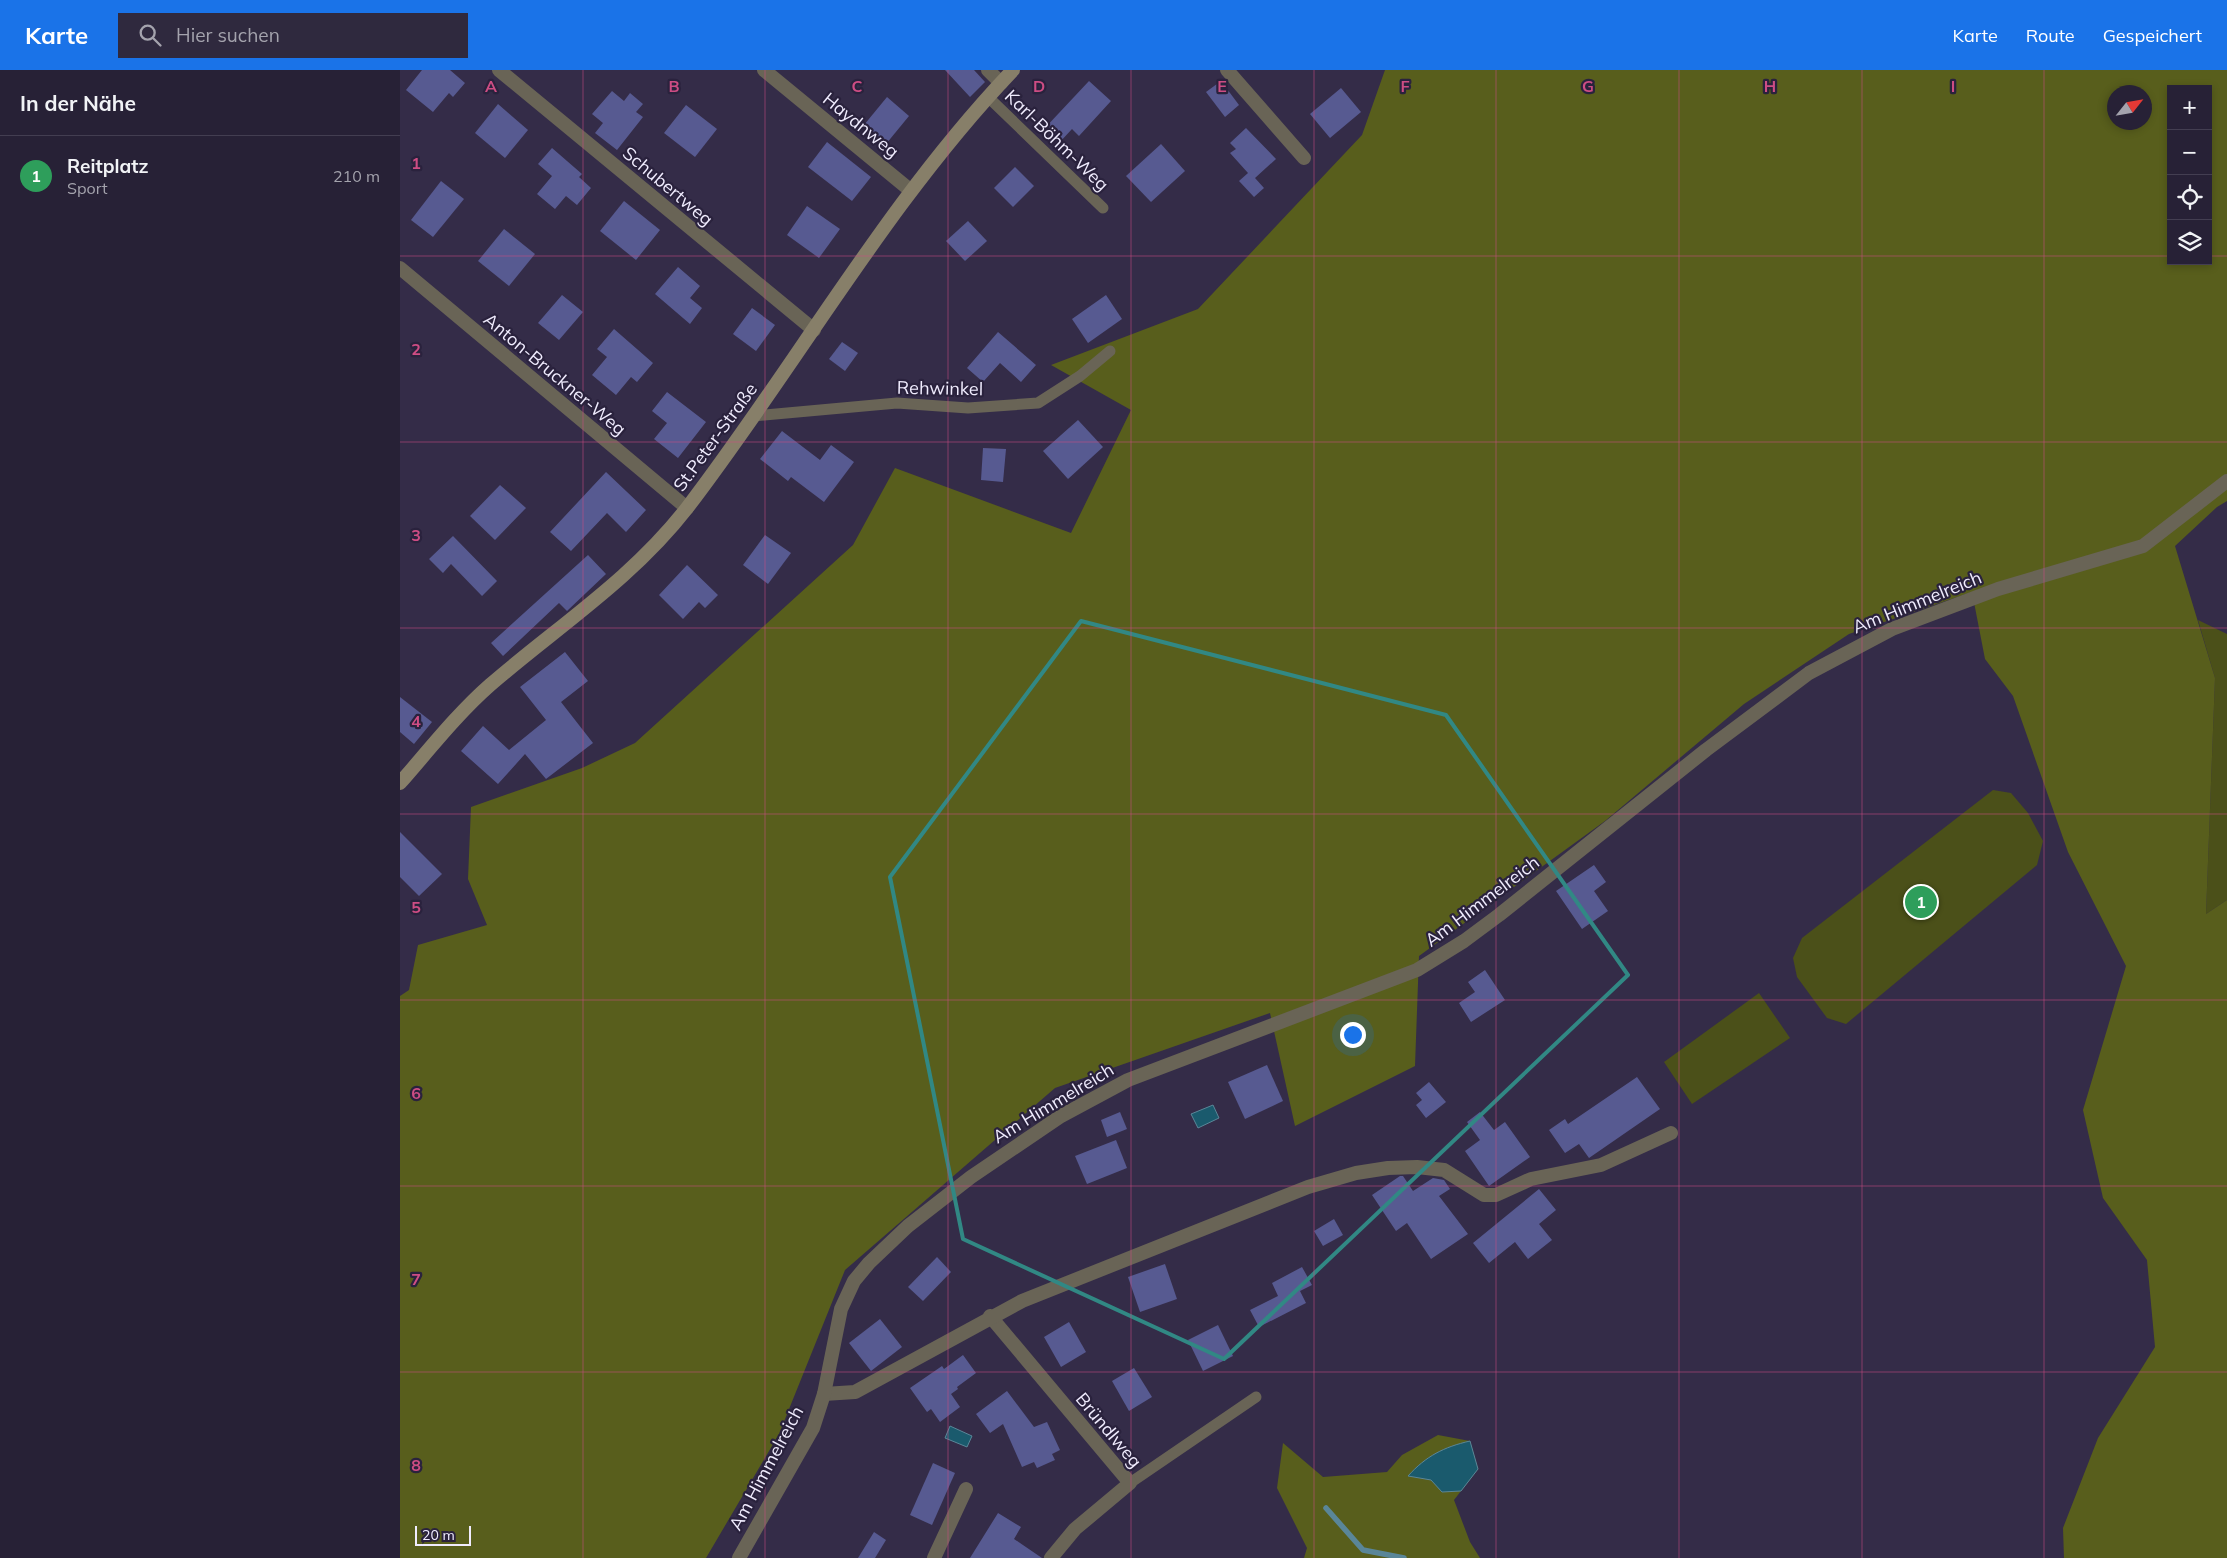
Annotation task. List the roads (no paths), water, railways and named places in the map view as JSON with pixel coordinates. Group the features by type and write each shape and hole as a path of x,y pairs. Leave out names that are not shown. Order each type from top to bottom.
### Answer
{"main road":[{"name":"St.Peter-Straße","path":"400,783 477,697 604,594 656,543 687,508 814,330 910,190 1013,70"}],"street":[{"name":"Schubertweg","path":"499,70 814,330"},
{"name":"Haydnweg","path":"764,70 910,190"},
{"path":"988,70 1001,83"},
{"path":"1227,70 1304,158"},
{"name":"Anton-Bruckner-Weg","path":"400,268 687,508"},
{"name":"Am Himmelreich","path":"739,1558 813,1428 824,1394 841,1309 854,1281 869,1263 932,1206 1061,1116 1094,1096 1163,1065 1417,970 1464,942 1706,750 1809,673 1900,626 1998,590 2144,546 2227,481"},
{"name":"Am Himmelreich","path":"824,1394 855,1392 1022,1300 1260,1206 1356,1173 1388,1168 1417,1167 1444,1170 1484,1195 1496,1195 1532,1179 1601,1165 1671,1133"},
{"name":"Bründlweg","path":"990,1316 1130,1483 1075,1529 1051,1558"},
{"path":"934,1558 966,1489"}],"lane":[{"name":"Karl-Böhm-Weg","path":"988,97 1103,208"},
{"name":"Rehwinkel","path":"752,416 897,403 968,408 1038,403 1080,376 1110,351"},
{"path":"1130,1483 1256,1397"}],"water":[{"path":"1213,1105 1219,1118 1198,1128 1191,1114"},
{"path":"950,1426 972,1436 967,1447 945,1438"},
{"path":"1470,1441 1478,1469 1461,1491 1442,1492 1431,1480 1408,1476 1436,1453"}],"waterway":[{"path":"1326,1508 1363,1550 1404,1558"}],"place":[{"name":"Reitplatz","path":"1921,902"}]}
